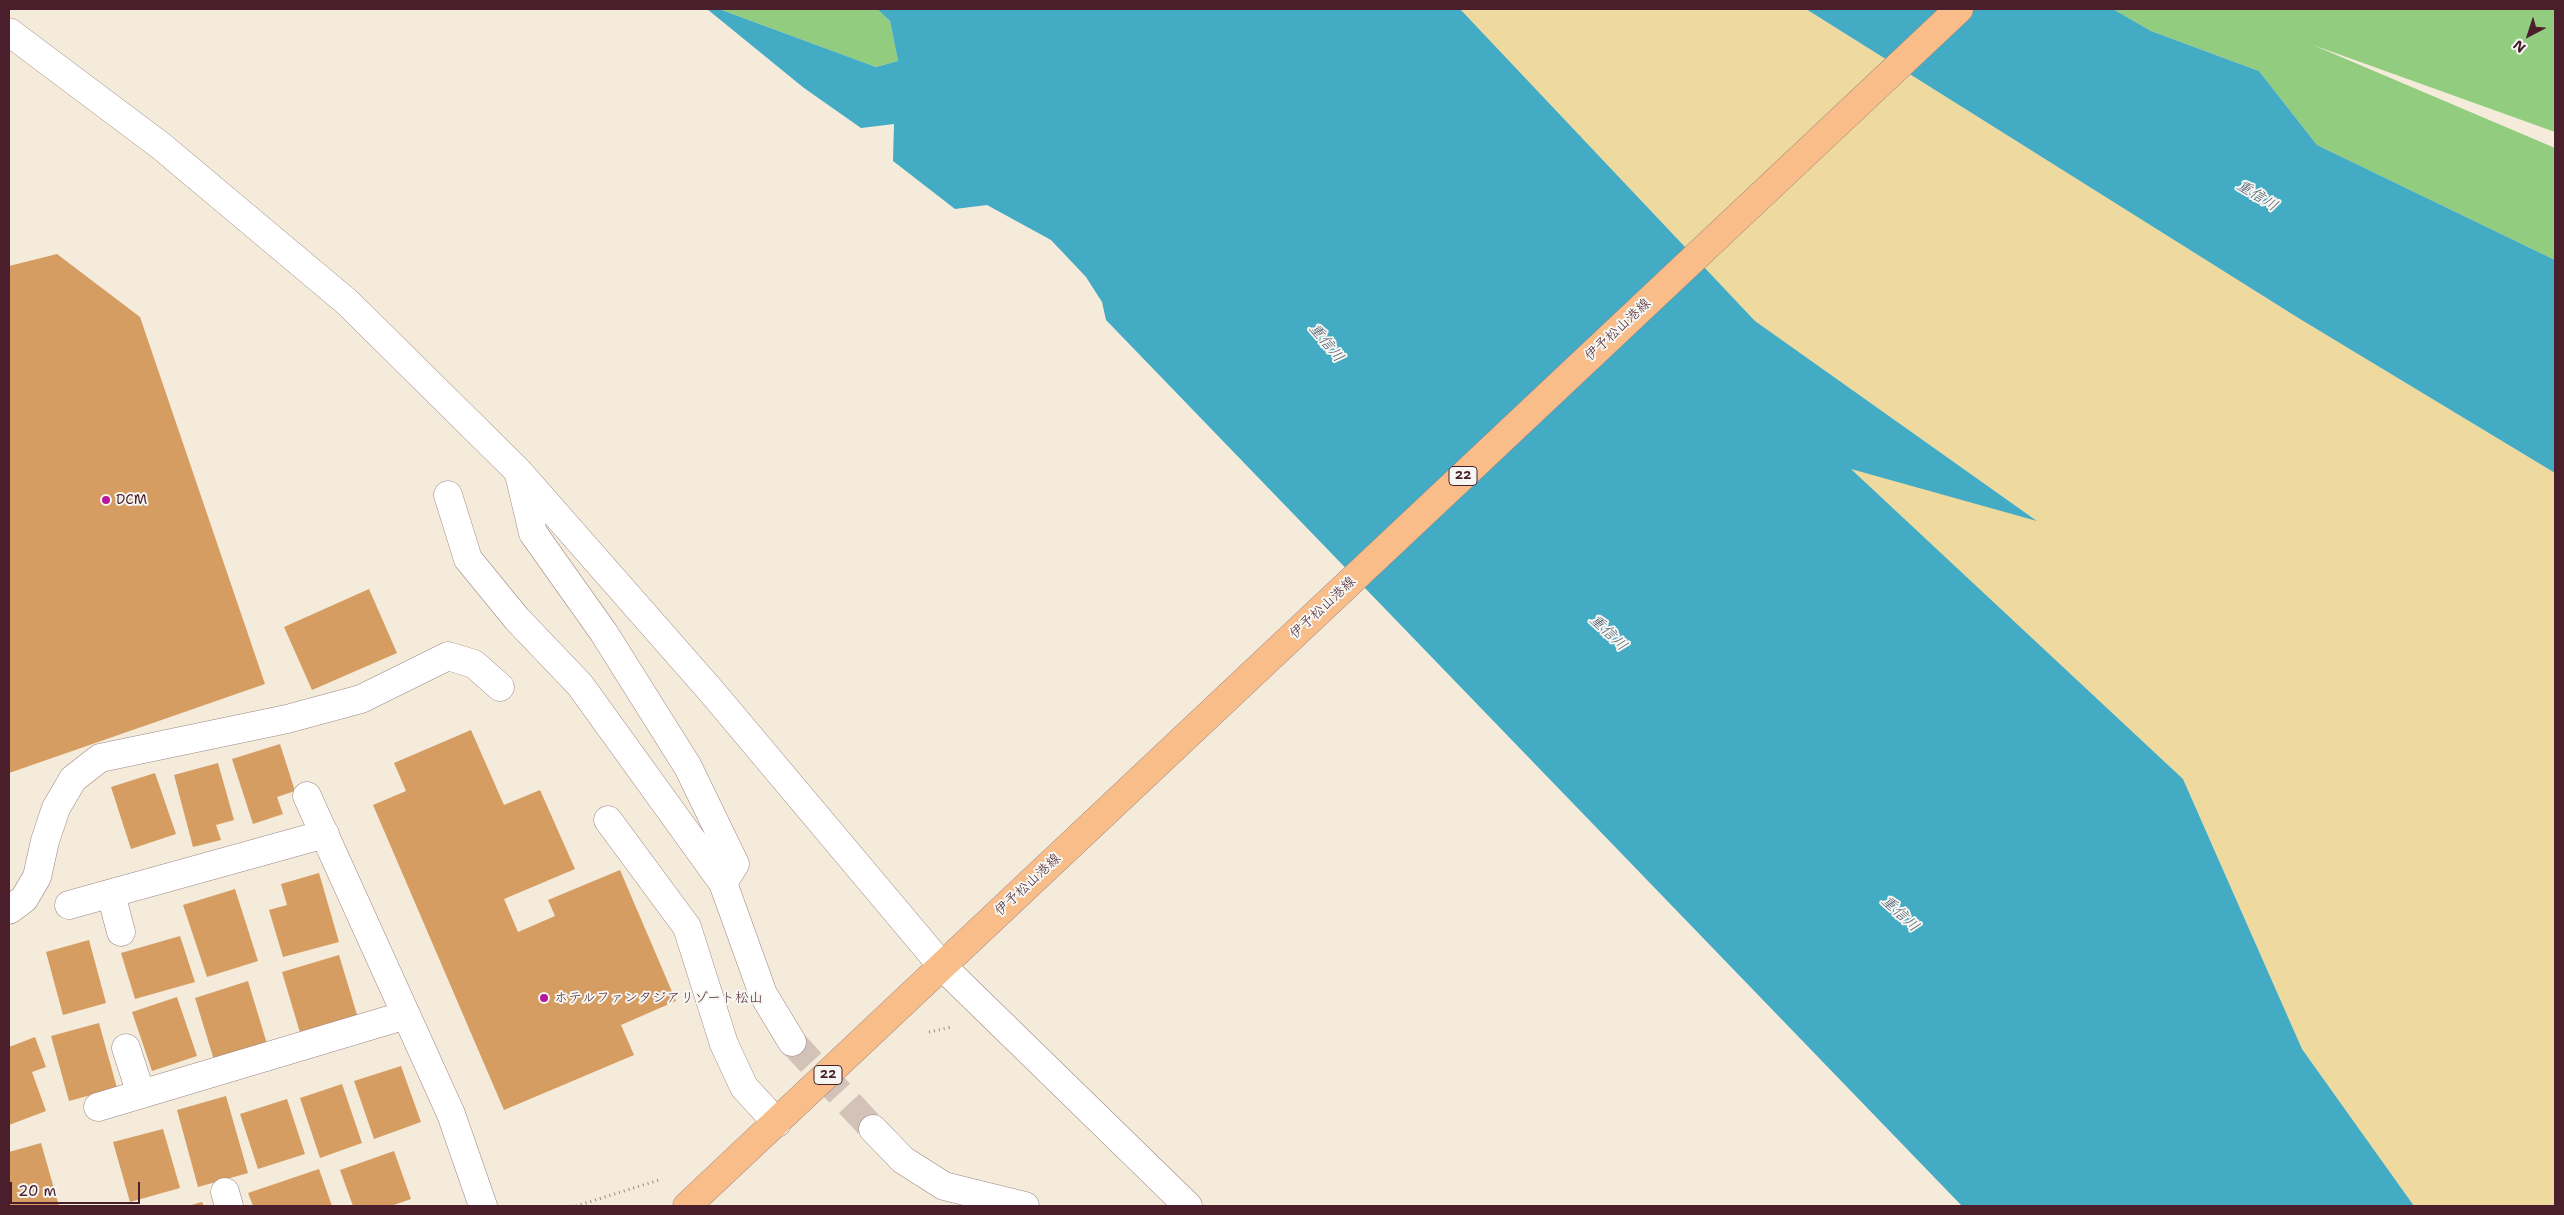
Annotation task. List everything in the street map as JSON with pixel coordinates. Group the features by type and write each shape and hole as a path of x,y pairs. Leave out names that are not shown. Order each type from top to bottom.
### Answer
{"main road":[{"name":"伊予松山港線","path":"687,1206 1959,9"}],"street":[{"path":"9,32 161,146 347,302 518,471 712,692 943,967 1188,1206"},
{"path":"518,471 533,533 604,633 688,767 735,864 723,883"},
{"path":"448,496 468,559 517,619 580,685 723,883 763,994 792,1042"},
{"path":"9,910 24,899 37,877 45,842 56,808 73,779 100,758 287,719 361,699 448,656 474,664 500,688"},
{"path":"308,796 451,1114 483,1206"},
{"path":"608,820 687,927 728,1052 744,1087 777,1123"},
{"path":"69,906 324,834"},
{"path":"111,894 122,932"},
{"path":"98,1107 406,1015"},
{"path":"126,1048 141,1094"},
{"path":"873,1129 903,1160 944,1186 1025,1206"}],"green space":[{"path":"719,9 877,9 890,21 898,61 876,67"},
{"path":"2113,9 2555,9 2555,132 2313,45 2555,148 2555,260 2317,145 2259,71 2151,31"}],"sand":[{"path":"1460,9 1806,9 2300,319 2555,473 2555,1206 2414,1206 2302,1049 2183,779 1850,468 2036,520 1755,321"}],"water":[{"name":"重信川","path":"707,9 719,9 876,67 898,61 890,21 877,9 1460,9 1755,321 2037,521 1851,469 2183,779 2302,1049 2414,1206 1962,1206 1106,320 1102,302 1086,277 1051,240 987,205 955,209 893,161 894,124 861,128 804,88"},
{"name":"重信川","path":"1806,9 2113,9 2151,31 2259,71 2317,145 2555,260 2555,473 2300,319"}],"building":[{"name":"DCM","path":"57,254 140,317 265,684 9,773 9,266"},
{"path":"369,589 397,653 312,690 284,627"},
{"path":"471,730 504,805 540,790 575,869 504,899 518,932 555,916 548,900 620,870 676,1001 621,1025 634,1055 504,1110 373,805 406,791 394,763"},
{"path":"280,744 295,791 277,797 283,814 253,824 232,759"},
{"path":"218,763 234,820 216,825 221,840 193,847 174,775"},
{"path":"155,773 176,834 131,849 111,787"},
{"path":"319,873 339,942 283,957 269,910 287,905 281,884"},
{"path":"235,889 258,961 207,977 183,905"},
{"path":"180,936 195,982 135,999 121,953"},
{"path":"89,940 106,1003 63,1015 46,952"},
{"path":"339,955 358,1018 301,1036 282,972"},
{"path":"248,981 267,1044 214,1060 195,998"},
{"path":"177,997 197,1056 152,1071 132,1012"},
{"path":"99,1023 117,1088 69,1101 51,1036"},
{"path":"35,1037 46,1067 32,1072 46,1111 9,1125 9,1047"},
{"path":"401,1066 421,1122 374,1139 354,1081"},
{"path":"342,1084 362,1143 320,1158 300,1098"},
{"path":"226,1096 248,1173 198,1187 177,1110"},
{"path":"287,1099 305,1154 258,1169 240,1114"},
{"path":"163,1129 180,1188 130,1202 113,1142"},
{"path":"41,1143 59,1206 9,1206 9,1152"},
{"path":"394,1151 411,1199 391,1206 353,1206 340,1170"},
{"path":"319,1169 332,1206 253,1206 248,1193"},
{"path":"202,1202 204,1206 188,1206"}],"tunnel":[{"path":"792,1042 873,1129"}],"place":[{"name":"DCM","path":"106,500"},
{"name":"ホテルファンタジアリゾート松山","path":"544,998"}]}
